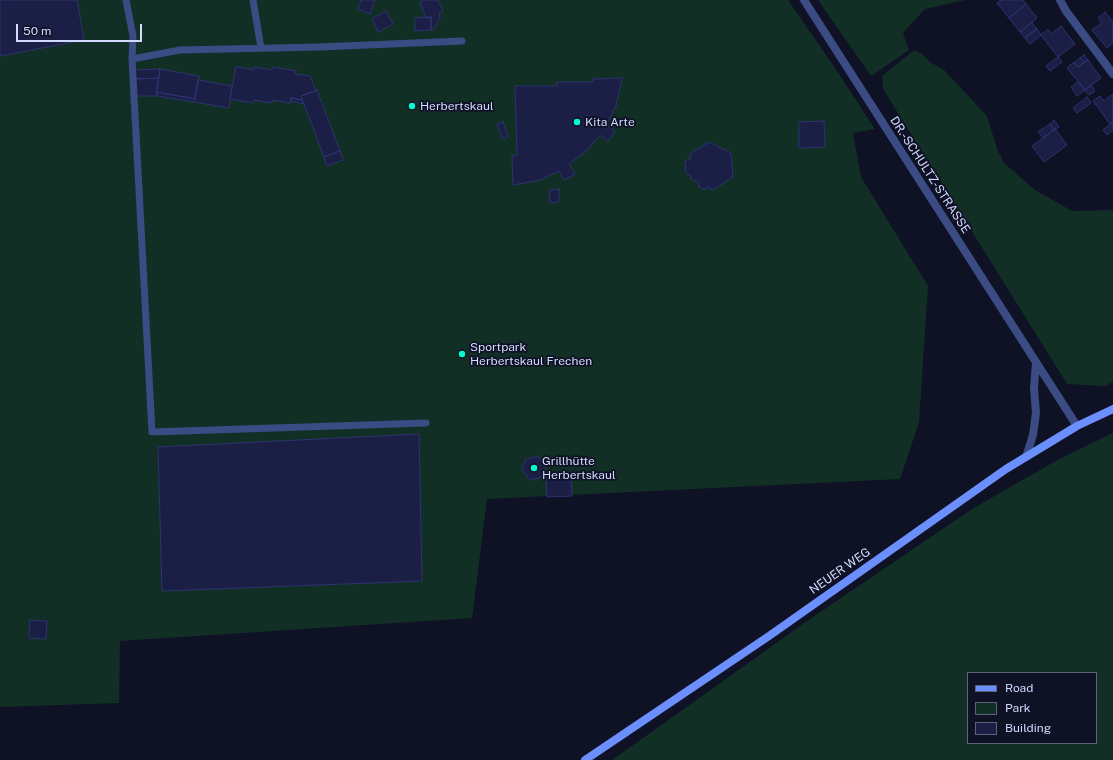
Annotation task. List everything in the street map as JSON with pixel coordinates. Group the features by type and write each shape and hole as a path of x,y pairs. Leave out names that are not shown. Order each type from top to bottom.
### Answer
{"main road":[{"name":"NEUER WEG","path":"585,760 769,636 1000,474 1077,426 1113,409"}],"street":[{"name":"DR.-SCHULTZ-STRASSE","path":"804,0 1077,426"},
{"path":"1060,0 1066,11 1113,74"},
{"path":"1026,457 1033,435 1036,413 1034,388 1036,364"}],"lane":[{"path":"126,0 133,36 132,59 152,432 426,423"},
{"path":"253,0 261,48"},
{"path":"132,59 180,50 320,47 462,41"}],"green space":[{"name":"Sportpark Herbertskaul Frechen","path":"0,0 788,0 875,129 853,133 861,177 928,286 919,422 900,479 487,499 472,618 120,641 119,703 0,707"},
{"path":"818,0 965,0 925,9 903,33 909,50 871,76"},
{"path":"914,50 944,70 987,116 997,149 1004,163 1035,190 1072,211 1113,210 1113,382 1105,386 1067,384 883,89 882,76"},
{"path":"1113,433 1113,760 612,760 810,619 972,509 1059,459"}],"building":[{"path":"0,0 77,0 84,40 0,56"},
{"path":"361,0 375,0 370,14 358,9"},
{"path":"425,0 438,0 443,11 439,13 440,17 433,30 431,30 431,17 426,18 420,2"},
{"path":"1001,0 1023,0 1026,4 1009,18 997,3"},
{"path":"1026,4 1037,18 1020,32 1009,18"},
{"path":"386,11 393,24 378,32 372,19"},
{"path":"1105,12 1113,22 1113,43 1107,48 1092,30 1102,23 1098,18"},
{"path":"431,17 431,30 415,31 415,18"},
{"path":"1032,23 1037,29 1025,38 1020,32"},
{"path":"1061,26 1075,44 1058,57 1041,35 1048,29 1051,34"},
{"path":"1037,29 1041,35 1030,44 1025,38"},
{"path":"1084,55 1088,60 1084,62 1080,58"},
{"path":"1058,57 1062,62 1050,71 1046,66"},
{"path":"1080,58 1084,62 1078,67 1074,63"},
{"path":"1088,60 1101,78 1085,90 1067,68 1074,62 1078,67"},
{"path":"236,67 254,70 254,67 272,70 273,67 296,71 295,74 310,76 316,91 301,96 302,100 291,98 290,103 272,100 272,103 254,100 253,103 230,99"},
{"path":"160,69 159,78 136,79 135,70"},
{"path":"160,69 199,76 195,99 156,92"},
{"path":"159,78 157,96 136,96 135,79"},
{"path":"622,78 616,106 606,125 615,131 608,141 600,135 586,151 569,164 575,174 564,180 559,171 540,180 513,185 512,156 517,155 515,86 557,86 557,82 592,82 593,79"},
{"path":"198,80 232,86 229,108 194,102"},
{"path":"1078,82 1085,90 1077,96 1071,87"},
{"path":"1091,85 1095,91 1089,95 1085,90"},
{"path":"317,90 340,151 324,157 301,96"},
{"path":"157,92 195,99 194,102 157,96"},
{"path":"1113,94 1113,122 1110,124 1093,101 1100,96 1104,101"},
{"path":"1087,97 1091,103 1077,113 1073,108"},
{"path":"291,98 302,100 304,104 291,101"},
{"path":"1054,120 1059,127 1054,130 1050,124"},
{"path":"824,121 825,147 799,148 799,122"},
{"path":"503,122 508,137 503,139 497,124"},
{"path":"1113,122 1113,130 1107,135 1103,130"},
{"path":"1050,124 1054,130 1043,138 1038,132"},
{"path":"1055,129 1067,145 1044,162 1032,146"},
{"path":"709,142 731,153 733,177 713,190 706,187 705,190 698,186 699,183 691,179 690,175 686,173 685,161 690,159 690,154"},
{"path":"340,151 343,160 327,166 324,157"},
{"path":"559,189 559,202 550,203 549,190"},
{"path":"419,434 422,581 162,591 158,447"},
{"name":"Grillhütte Herbertskaul","path":"538,456 546,466 542,477 530,480 522,470 526,459"},
{"path":"571,475 572,496 547,497 546,476"},
{"path":"30,620 47,621 46,639 29,638"}],"place":[{"name":"Herbertskaul","path":"412,106"},
{"name":"Kita Arte","path":"577,122"},
{"name":"Sportpark Herbertskaul Frechen","path":"462,354"},
{"name":"Grillhütte Herbertskaul","path":"534,468"}]}
